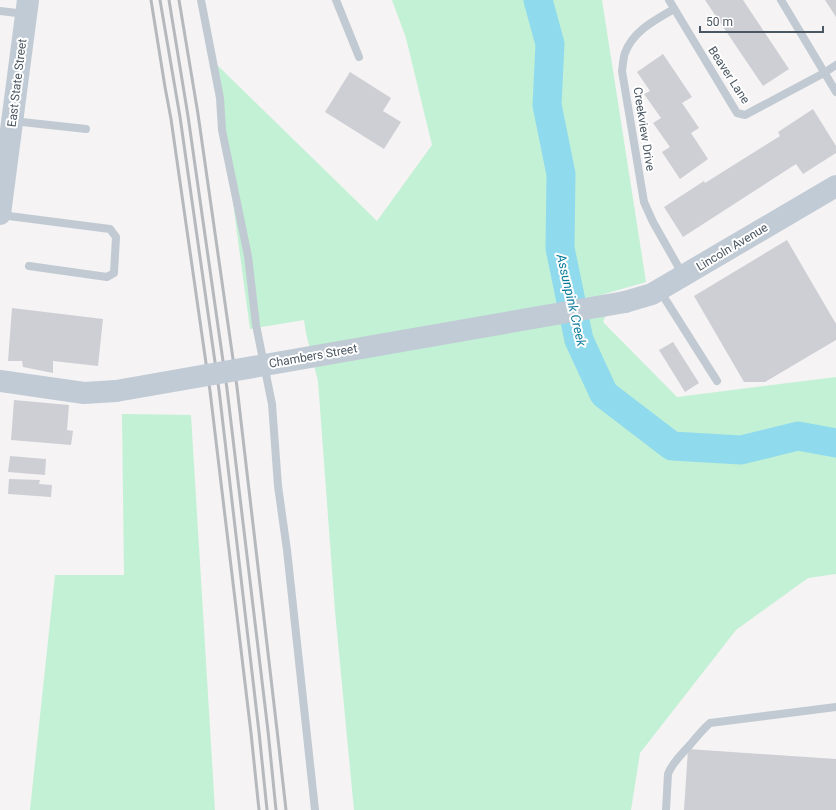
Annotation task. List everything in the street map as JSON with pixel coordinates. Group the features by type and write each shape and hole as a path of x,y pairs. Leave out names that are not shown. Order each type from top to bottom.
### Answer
{"street":[{"name":"East State Street","path":"0,214 2,187 13,121 27,7"},
{"name":"Lincoln Avenue","path":"625,302 652,294 836,186"},
{"name":"Chambers Street","path":"0,381 84,393 116,391 625,302"}],"lane":[{"path":"201,0 220,98 222,130 248,256 256,325 272,404 278,486 287,550 315,810"},
{"path":"336,0 360,57"},
{"path":"669,0 674,9"},
{"path":"781,0 836,92"},
{"path":"0,11 27,7"},
{"name":"Beaver Lane","path":"674,9 737,112 745,115 824,73 836,65"},
{"name":"Creekview Drive","path":"674,9 648,25 633,38 624,53 622,71 644,202 652,222 683,276"},
{"path":"13,121 86,129"},
{"path":"0,214 110,229 116,237 114,273 107,277 29,266"},
{"path":"659,290 717,381"},
{"path":"666,810 668,774 670,769 702,730 710,723 836,707"}],"green space":[{"path":"392,0 602,0 646,282 601,295 608,309 603,322 677,397 836,377 836,574 808,578 736,630 640,753 631,810 354,810 335,611 318,381 304,320 250,329 214,62 377,221 432,145 406,38"},
{"path":"122,414 191,415 215,810 30,810 55,575 124,575"}],"building":[{"path":"705,0 743,0 789,69 763,86"},
{"path":"825,0 836,0 836,17"},
{"path":"663,54 692,97 682,103 699,128 691,133 708,159 680,179 662,152 670,147 653,123 661,118 644,94 650,91 637,72"},
{"path":"350,72 391,98 383,111 401,122 384,149 325,112"},
{"path":"813,109 836,146 836,153 803,174 796,164 683,237 664,207 704,181 705,183 780,136 778,132"},
{"path":"787,240 836,324 836,340 765,382 744,382 694,296"},
{"path":"12,308 103,319 98,366 53,361 53,373 23,367 22,361 8,361"},
{"path":"673,342 699,383 685,392 659,350"},
{"path":"14,400 69,405 67,430 73,431 71,445 11,440"},
{"path":"10,456 46,459 45,475 8,472"},
{"path":"9,479 40,480 39,484 52,485 51,497 8,494"},
{"path":"688,749 836,759 836,810 684,810"}],"waterway":[{"name":"Assunpink Creek","path":"538,0 550,44 547,105 561,174 560,248 579,340 604,394 672,446 741,450 798,436 836,443"}],"railway":[{"path":"151,0 171,119 210,391 259,810"},
{"path":"160,0 180,117 219,390 267,810"},
{"path":"169,0 188,116 227,389 276,810"},
{"path":"179,0 198,114 237,387 286,810"}]}
